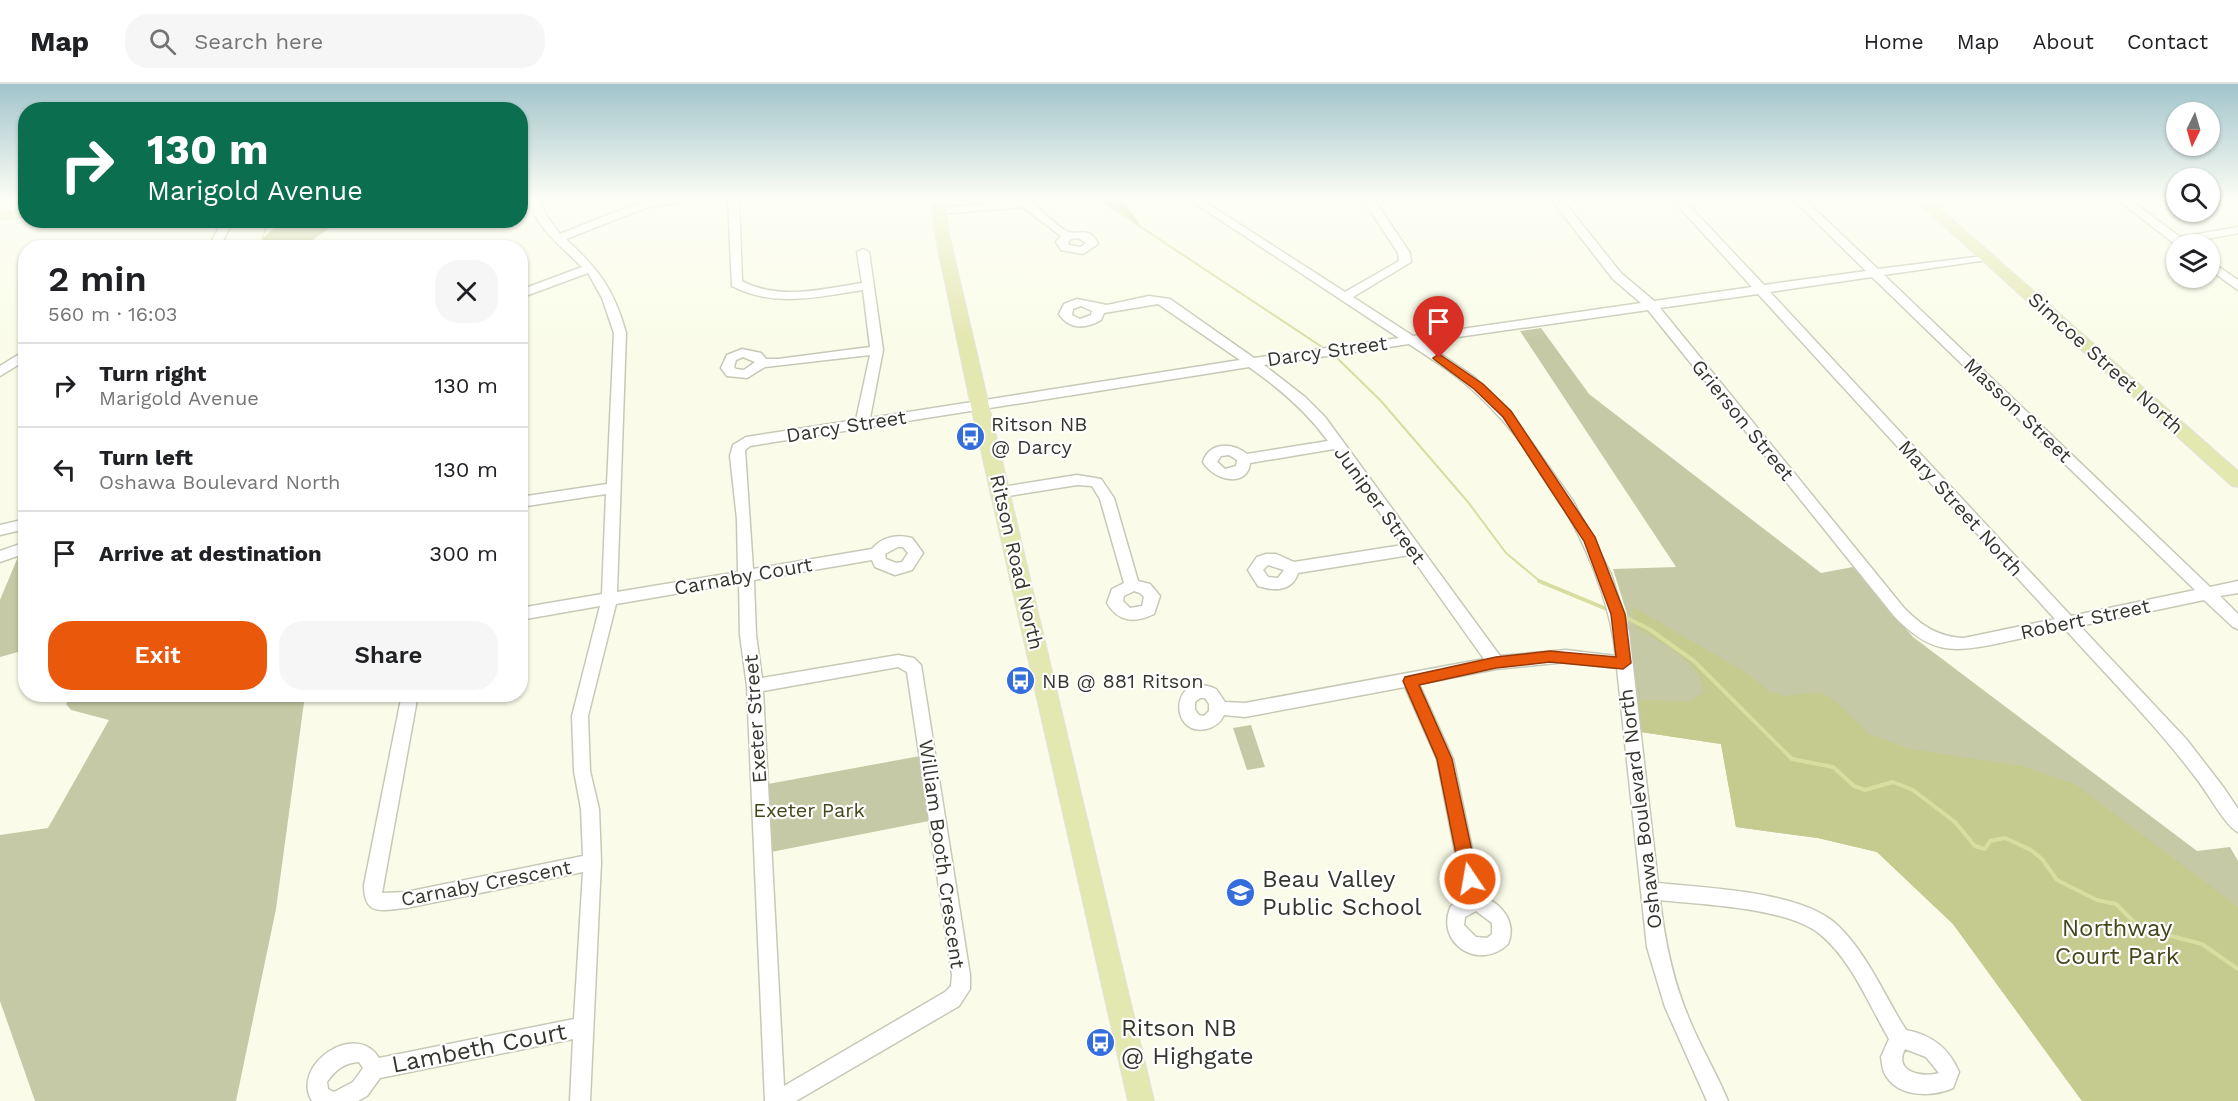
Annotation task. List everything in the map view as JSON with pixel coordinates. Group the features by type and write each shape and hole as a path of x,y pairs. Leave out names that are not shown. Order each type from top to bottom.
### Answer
{"main road":[{"name":"Ritson Road North","path":"944,245 1141,1101"},
{"name":"Simcoe Street North","path":"1974,245 2238,481"}],"street":[{"path":"565,245 590,268 613,306 620,333 609,600 580,716 582,771 590,809 592,862 580,1101"},
{"path":"735,245 736,283 748,291 789,296 868,286"},
{"name":"Oshawa Boulevard North","path":"1265,245 1410,339 1478,387 1507,414 1531,447 1600,558 1618,614 1656,947 1665,984 1683,1034 1718,1101"},
{"path":"1344,297 1405,262 1404,254 1399,245"},
{"name":"Grierson Street","path":"1593,245 1617,276 1650,304 1899,612 1915,629 1933,639"},
{"name":"Mary Street North","path":"1720,245 2181,745 2218,793 2238,824"},
{"name":"Masson Street","path":"1846,245 2238,623"},
{"path":"862,424 878,350 863,252"},
{"name":"Darcy Street","path":"774,438 1410,339 1987,257"},
{"path":"528,291 590,268"},
{"path":"2220,272 2238,286"},
{"name":"Juniper Street","path":"1098,309 1153,300 1166,302 1300,400 1320,420 1335,444 1496,663"},
{"path":"762,363 878,350"},
{"path":"0,372 18,360"},
{"name":"Exeter Street","path":"774,438 746,442 738,448 748,634 755,686 776,1101"},
{"path":"1244,459 1335,444"},
{"path":"1002,492 1077,480 1096,482 1107,498 1132,585"},
{"path":"528,501 615,488"},
{"path":"0,530 18,526"},
{"path":"1292,568 1413,549"},
{"path":"0,557 18,550"},
{"name":"Carnaby Court","path":"609,600 746,574 877,554"},
{"name":"Robert Street","path":"1933,639 1949,645 1964,644 2238,587"},
{"path":"528,613 609,600"},
{"path":"1220,708 1245,710 1410,681 1496,663 1566,656 1623,663"},
{"name":"William Booth Crescent","path":"755,686 898,661 908,662 915,669 961,975 960,989 952,999 776,1101"},
{"path":"1410,681 1445,759 1474,902"},
{"name":"Carnaby Crescent","path":"408,702 373,885 373,897 377,902 406,900 592,862"},
{"path":"1650,891 1791,910 1818,921 1842,947 1900,1039"},
{"name":"Lambeth Court","path":"338,1101 360,1089 374,1069 583,1027"},
{"name":"Lambeth Court","path":"330,1101 318,1093 317,1082 324,1068 336,1056 352,1051 359,1052 366,1055 374,1069"}],"green space":[{"name":"Northway Court Park","path":"1541,328 1589,394 1821,573 1853,567 1913,637 2197,851 2230,847 2238,861 2238,1101 2082,1101 1953,924 1877,852 1818,838 1736,827 1721,744 1641,732 1627,614 1613,569 1676,567 1520,331"},
{"path":"18,557 18,652 0,657 0,600"},
{"name":"Northway Court Park","path":"1631,606 1747,673 1769,691 1784,696 1820,692 1834,700 1869,734 1910,749 2023,766 2076,785 2238,907 2238,1101 2082,1101 1953,924 1877,852 1818,838 1736,827 1721,744 1641,732 1638,700 1690,701 1704,693 1702,682 1688,663 1668,646 1637,628"},
{"path":"68,702 304,702 276,909 236,1101 35,1101 0,1001 0,835 48,828 109,720 71,710 66,704"},
{"path":"1251,725 1265,767 1247,770 1233,728"},
{"name":"Exeter Park","path":"920,756 929,821 771,852 768,784"}],"waterway":[{"path":"1169,245 1322,347"},
{"path":"1334,355 1381,401 1468,502 1506,553 1540,581"},
{"path":"1540,581 1609,610"},
{"path":"1627,618 1649,629 1694,661 1792,759 1833,767 1854,786 1865,790 1893,782 1913,790 1955,822 1975,846 1985,849 1990,841 2005,838 2031,850 2042,859 2057,880 2097,900 2116,904 2140,928 2202,944 2238,969"}],"place":[{"name":"Ritson NB @ Darcy","path":"970,436"},
{"name":"NB @ 881 Ritson","path":"1021,681"},
{"name":"Beau Valley Public School","path":"1241,893"},
{"name":"Ritson NB @ Highgate","path":"1100,1042"}],"route":[{"path":"1439,358 1466,377 1507,414 1591,540 1600,558 1618,614 1623,663 1590,658 1550,656 1496,663 1410,681 1445,759 1470,879"}]}
